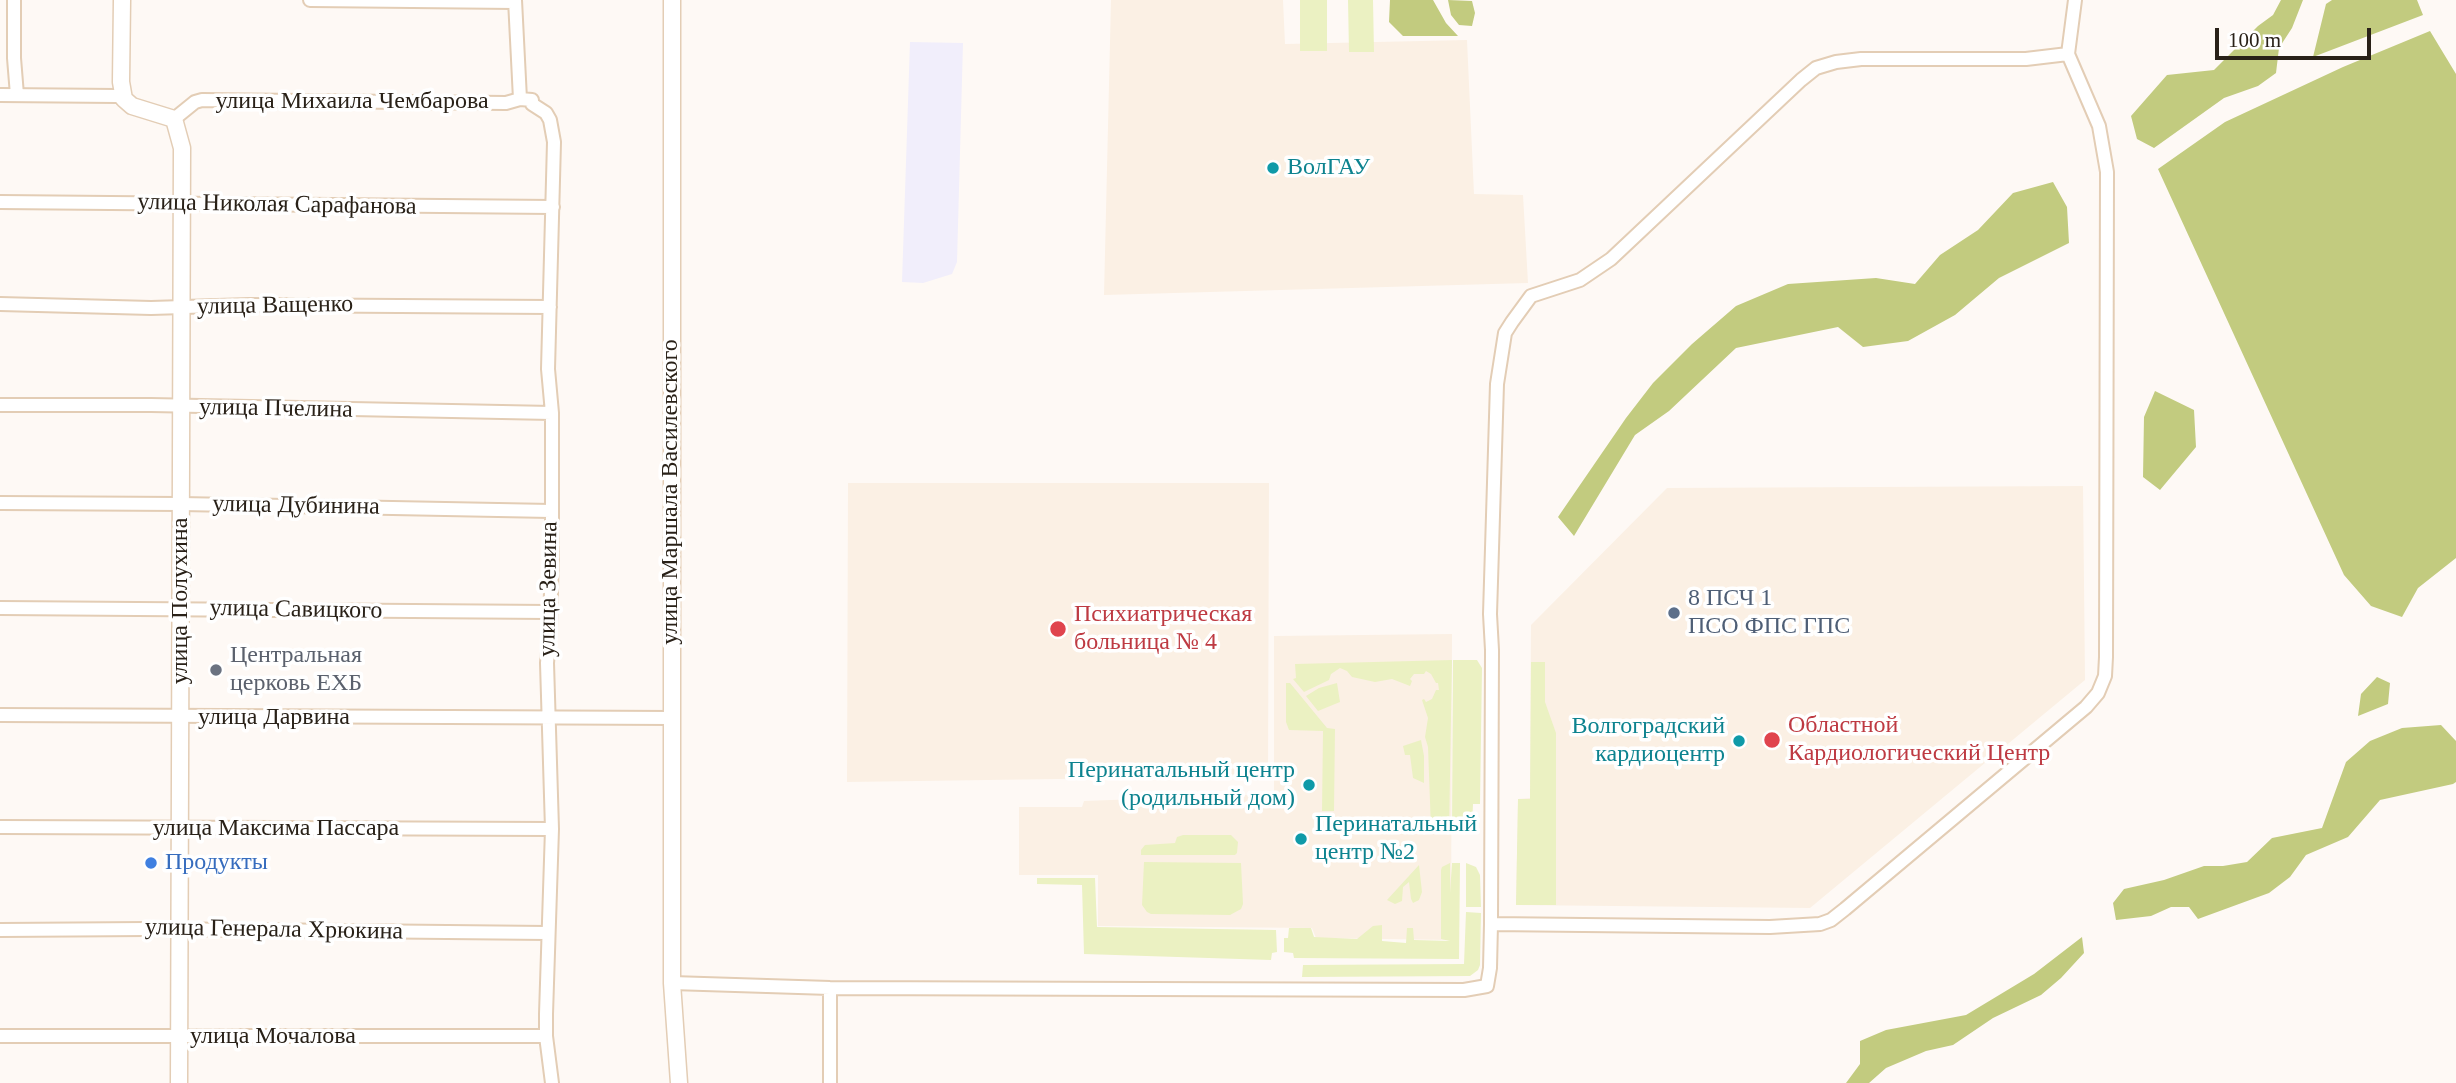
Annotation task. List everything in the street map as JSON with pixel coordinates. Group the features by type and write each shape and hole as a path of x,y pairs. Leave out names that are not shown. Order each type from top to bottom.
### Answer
{"main road":[{"path":"122,0 121,82 124,99 139,109 174,120"},
{"name":"улица Маршала Василевского","path":"672,0 672,983 679,1083"},
{"name":"улица Полухина","path":"174,120 182,148 179,1083"}],"street":[{"path":"15,0 14,58 18,95"},
{"path":"310,0 515,1 520,99"},
{"path":"1491,924 1770,927 1820,924 1845,909 2086,707 2098,693 2105,676 2106,657 2107,172 2099,126 2068,54 2075,0"},
{"path":"672,983 830,988 1473,989 1487,986 1491,924 1490,614 1497,384 1505,333 1518,312 1537,293 1580,280 1611,259 1816,68 1861,59 2026,59 2068,54"},
{"path":"0,95 117,96 124,99"},
{"name":"улица Михаила Чембарова","path":"174,120 195,102 202,100 506,103 520,99 532,100 532,104"},
{"name":"улица Зевина","path":"532,104 546,113 553,131 554,207 548,369 552,413 550,612 547,663 552,829 546,1036 552,1083"},
{"name":"улица Николая Сарафанова","path":"0,202 554,207"},
{"name":"улица Ващенко","path":"0,304 550,307"},
{"name":"улица Пчелина","path":"0,405 552,413"},
{"name":"улица Дубинина","path":"0,503 551,511"},
{"name":"улица Савицкого","path":"0,608 550,612"},
{"name":"улица Дарвина","path":"0,715 180,718 672,718"},
{"name":"улица Максима Пассара","path":"0,827 552,829"},
{"name":"улица Генерала Хрюкина","path":"0,930 547,933"},
{"path":"830,988 830,1083"},
{"name":"улица Мочалова","path":"0,1036 546,1036"}],"shaded area":[{"path":"1111,0 1283,0 1285,44 1467,40 1474,194 1523,195 1528,283 1104,295"},
{"path":"910,42 963,43 957,262 952,274 923,283 902,282"},
{"name":"Психиатрическая больница № 4","path":"848,483 1269,483 1268,776 847,782"},
{"name":"Областной Кардиологический Центр","path":"2083,486 2085,680 1810,908 1516,905 1518,799 1530,798 1531,625 1667,488"},
{"path":"1452,634 1451,940 1316,938 1312,928 1098,926 1098,875 1019,875 1019,807 1082,807 1084,801 1274,794 1274,636"}],"green space":[{"path":"1300,0 1327,0 1327,51 1300,51"},
{"path":"1348,0 1373,0 1374,52 1349,52"},
{"path":"1390,0 1433,0 1446,23 1458,36 1403,36 1389,22"},
{"path":"1448,0 1472,1 1475,13 1472,26 1459,25 1451,15"},
{"path":"2281,0 2303,0 2292,28 2279,48 2276,73 2258,86 2224,98 2154,148 2137,139 2131,116 2167,75 2214,70 2258,26 2273,15"},
{"path":"2332,0 2417,0 2423,15 2313,57 2326,4"},
{"path":"2430,31 2456,74 2456,558 2418,588 2402,617 2371,606 2344,575 2158,169 2225,122 2343,67"},
{"path":"2053,182 2067,207 2069,243 1999,278 1955,315 1908,341 1863,347 1838,327 1736,348 1669,411 1635,435 1574,536 1558,517 1653,383 1736,306 1788,284 1876,278 1915,284 1940,255 1978,230 2013,193"},
{"path":"2155,391 2194,410 2196,447 2160,490 2143,477 2144,417"},
{"path":"1452,660 1449,833 1435,833 1431,829 1428,747 1425,737 1428,718 1422,700 1426,702 1432,699 1436,690 1439,690 1438,683 1431,674 1426,671 1424,674 1414,674 1410,679 1410,686 1392,679 1375,682 1352,677 1340,668 1331,674 1329,680 1304,692 1293,679 1296,678 1295,664"},
{"path":"1453,660 1477,660 1482,668 1480,804 1473,804 1472,827 1452,828"},
{"path":"1531,662 1545,662 1545,702 1556,733 1556,905 1516,905 1518,799 1530,799"},
{"path":"2377,677 2390,683 2388,704 2358,716 2361,694"},
{"path":"1286,683 1290,683 1327,728 1335,729 1334,811 1322,811 1323,731 1289,730 1286,722"},
{"path":"1337,683 1340,702 1318,711 1306,696 1319,688"},
{"path":"2441,725 2456,741 2456,782 2453,784 2380,800 2348,837 2306,855 2290,877 2269,893 2198,919 2189,907 2171,907 2151,916 2116,920 2113,903 2124,889 2164,880 2204,866 2247,862 2272,838 2322,828 2346,762 2370,741 2402,728"},
{"path":"1421,740 1424,783 1413,778 1410,755 1405,755 1403,746"},
{"path":"1231,835 1238,842 1237,853 1141,855 1145,845 1175,843 1177,837"},
{"path":"1144,862 1241,863 1241,909 1230,915 1151,914 1142,905"},
{"path":"1450,863 1450,893 1452,863 1460,863 1459,959 1294,958 1293,953 1284,952 1284,938 1288,938 1289,928 1311,928 1314,937 1357,939 1373,926 1382,925 1382,941 1406,943 1407,928 1413,928 1414,940 1450,941 1441,939 1441,870"},
{"path":"1466,863 1476,867 1480,875 1481,907 1466,907"},
{"path":"1419,865 1422,892 1419,900 1413,903 1409,882 1403,887 1402,901 1395,904 1387,900"},
{"path":"1037,878 1095,878 1097,927 1276,930 1277,952 1272,953 1271,960 1084,954 1082,885 1037,884"},
{"path":"1466,912 1481,913 1480,965 1470,976 1302,977 1303,965 1464,964"},
{"path":"2082,937 2084,953 2041,995 1993,1018 1953,1045 1926,1051 1886,1068 1869,1083 1846,1083 1860,1064 1860,1041 1886,1030 1966,1015 2034,974"}],"place":[{"name":"ВолГАУ","path":"1273,168"},
{"name":"8 ПСЧ 1 ПСО ФПС ГПС","path":"1674,613"},
{"name":"Психиатрическая больница № 4","path":"1058,629"},
{"name":"Центральная церковь ЕХБ","path":"216,670"},
{"name":"Областной Кардиологический Центр","path":"1772,740"},
{"name":"Волгоградский кардиоцентр","path":"1739,741"},
{"name":"Перинатальный центр (родильный дом)","path":"1309,785"},
{"name":"Перинатальный центр №2","path":"1301,839"},
{"name":"Продукты","path":"151,863"}]}
